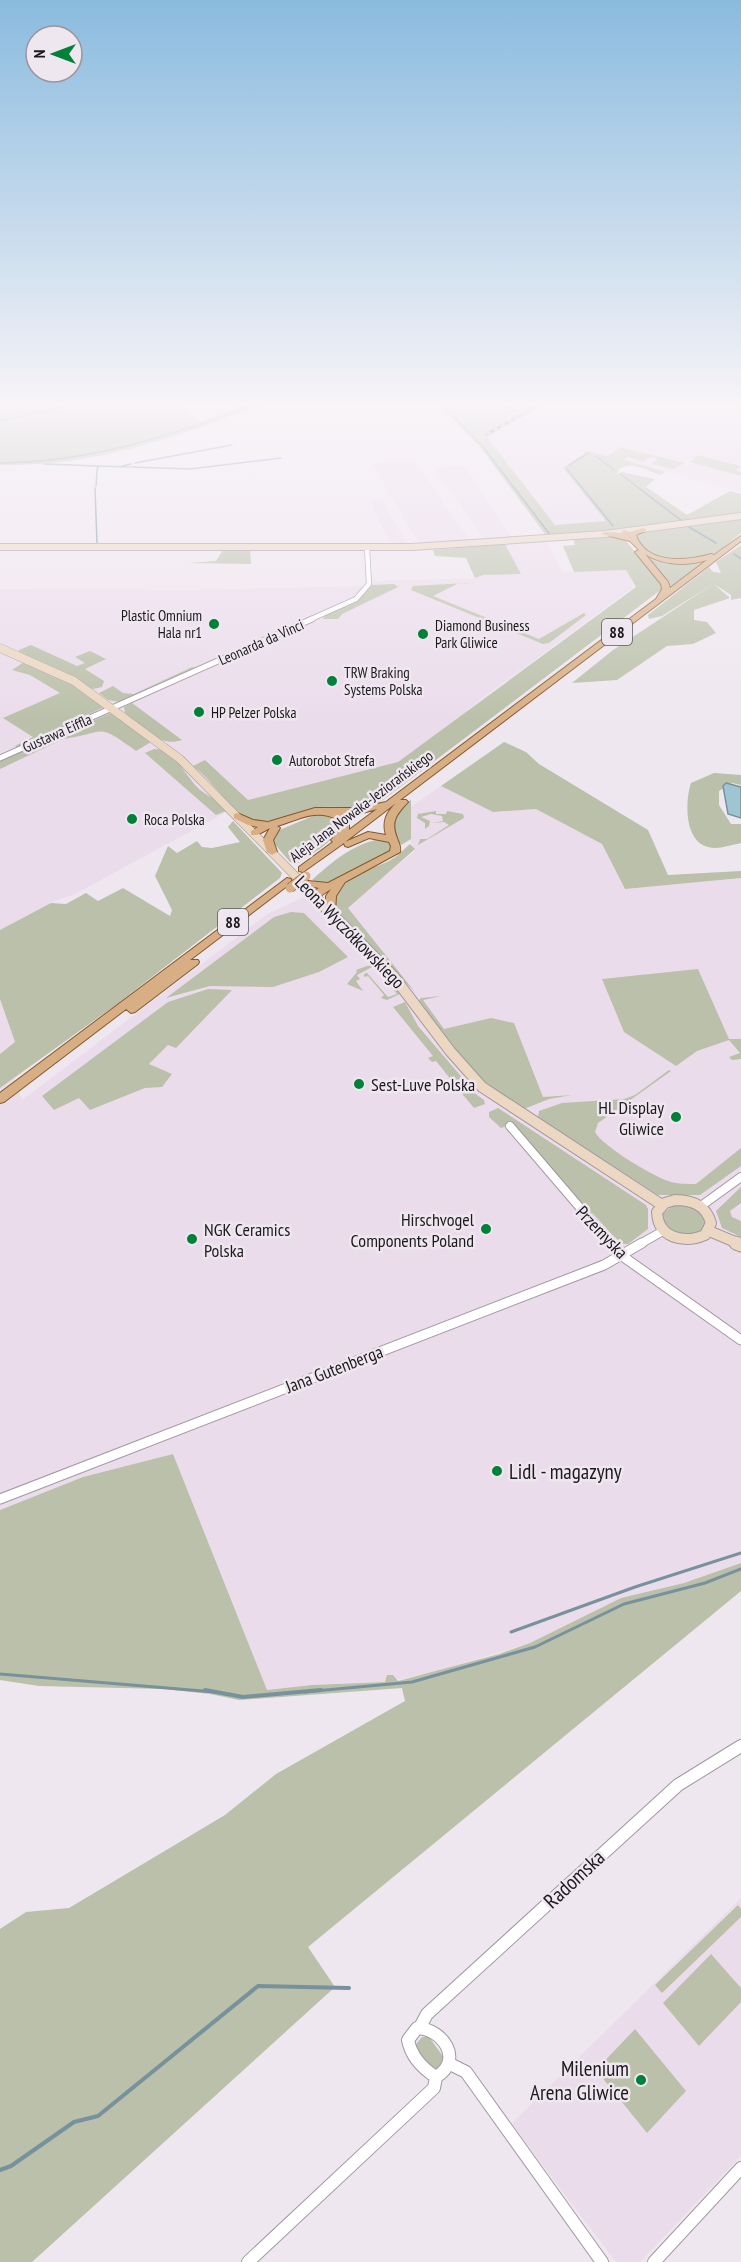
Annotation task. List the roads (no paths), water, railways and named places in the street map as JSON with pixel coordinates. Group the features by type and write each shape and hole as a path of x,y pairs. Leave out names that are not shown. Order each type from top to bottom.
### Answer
{"main road":[{"path":"629,537 643,530"},
{"path":"605,534 629,537 648,554 673,561 703,560 728,548"},
{"path":"629,537 665,584 666,589 655,603"},
{"name":"Aleja Jana Nowaka-Jeziorańskiego","path":"304,876 320,856 741,538"},
{"path":"315,896 331,889 367,866 392,856 396,846 391,839 388,823 393,810 491,731 502,719"},
{"path":"254,833 315,811 368,810 405,792"},
{"path":"320,856 338,838 345,825 339,815 328,811"},
{"path":"237,816 251,823 273,826"},
{"path":"272,852 268,840 273,826"},
{"path":"4,1095 153,994 289,885 355,839 375,835 391,839"},
{"path":"304,876 331,889"},
{"path":"331,889 331,912"}],"street":[{"path":"643,530 741,516"},
{"path":"0,547 367,548 438,546 605,534"},
{"name":"Leonarda da Vinci","path":"114,708 356,599 369,584 367,548"},
{"name":"Leona Wyczółkowskiego","path":"0,648 74,681 114,708 180,759 272,852 304,876 315,896 406,989 450,1052 482,1087 662,1205"},
{"name":"Gustawa Eiffla","path":"0,758 114,708"},
{"name":"Przemyska","path":"510,1126 623,1257 741,1340"},
{"path":"701,1206 741,1177"},
{"path":"682,1200 701,1206 711,1220 709,1231 699,1238 687,1240 663,1231 656,1218 658,1209 662,1205 682,1200"},
{"name":"Jana Gutenberga","path":"0,1499 623,1257 663,1231"},
{"path":"709,1231 741,1245"},
{"name":"Radomska","path":"436,2077 422,2065 410,2048 410,2036 413,2030 420,2027 436,2006 678,1785 741,1746"},
{"path":"248,2262 434,2088 436,2077 446,2071 451,2056 431,2030 420,2027"},
{"path":"450,2064 466,2072 602,2262"},
{"path":"654,2262 741,2168"}],"water":[{"path":"726,783 741,787 741,818 728,814 723,786"}],"waterway":[{"path":"96,511 97,544"},
{"path":"532,511 551,536"},
{"path":"601,511 613,526"},
{"path":"668,511 682,521"},
{"path":"689,527 716,543"},
{"path":"734,554 741,559"},
{"path":"511,1632 635,1587 741,1553"},
{"path":"304,1692 412,1682 535,1647 624,1604 705,1583 741,1569"},
{"path":"0,1674 215,1692"},
{"path":"205,1690 243,1697 321,1690"},
{"path":"0,2170 11,2166 74,2122 98,2116 258,1986 349,1988"}],"place":[{"name":"Plastic Omnium Hala nr1","path":"214,624"},
{"name":"Diamond Business Park Gliwice","path":"423,634"},
{"name":"TRW Braking Systems Polska","path":"332,681"},
{"name":"HP Pelzer Polska","path":"199,712"},
{"name":"Autorobot Strefa","path":"277,760"},
{"name":"Roca Polska","path":"132,819"},
{"name":"Sest-Luve Polska","path":"359,1084"},
{"name":"HL Display Gliwice","path":"676,1117"},
{"name":"Hirschvogel Components Poland","path":"486,1229"},
{"name":"NGK Ceramics Polska","path":"192,1239"},
{"name":"Lidl - magazyny","path":"497,1471"},
{"name":"Milenium Arena Gliwice","path":"641,2080"}]}
